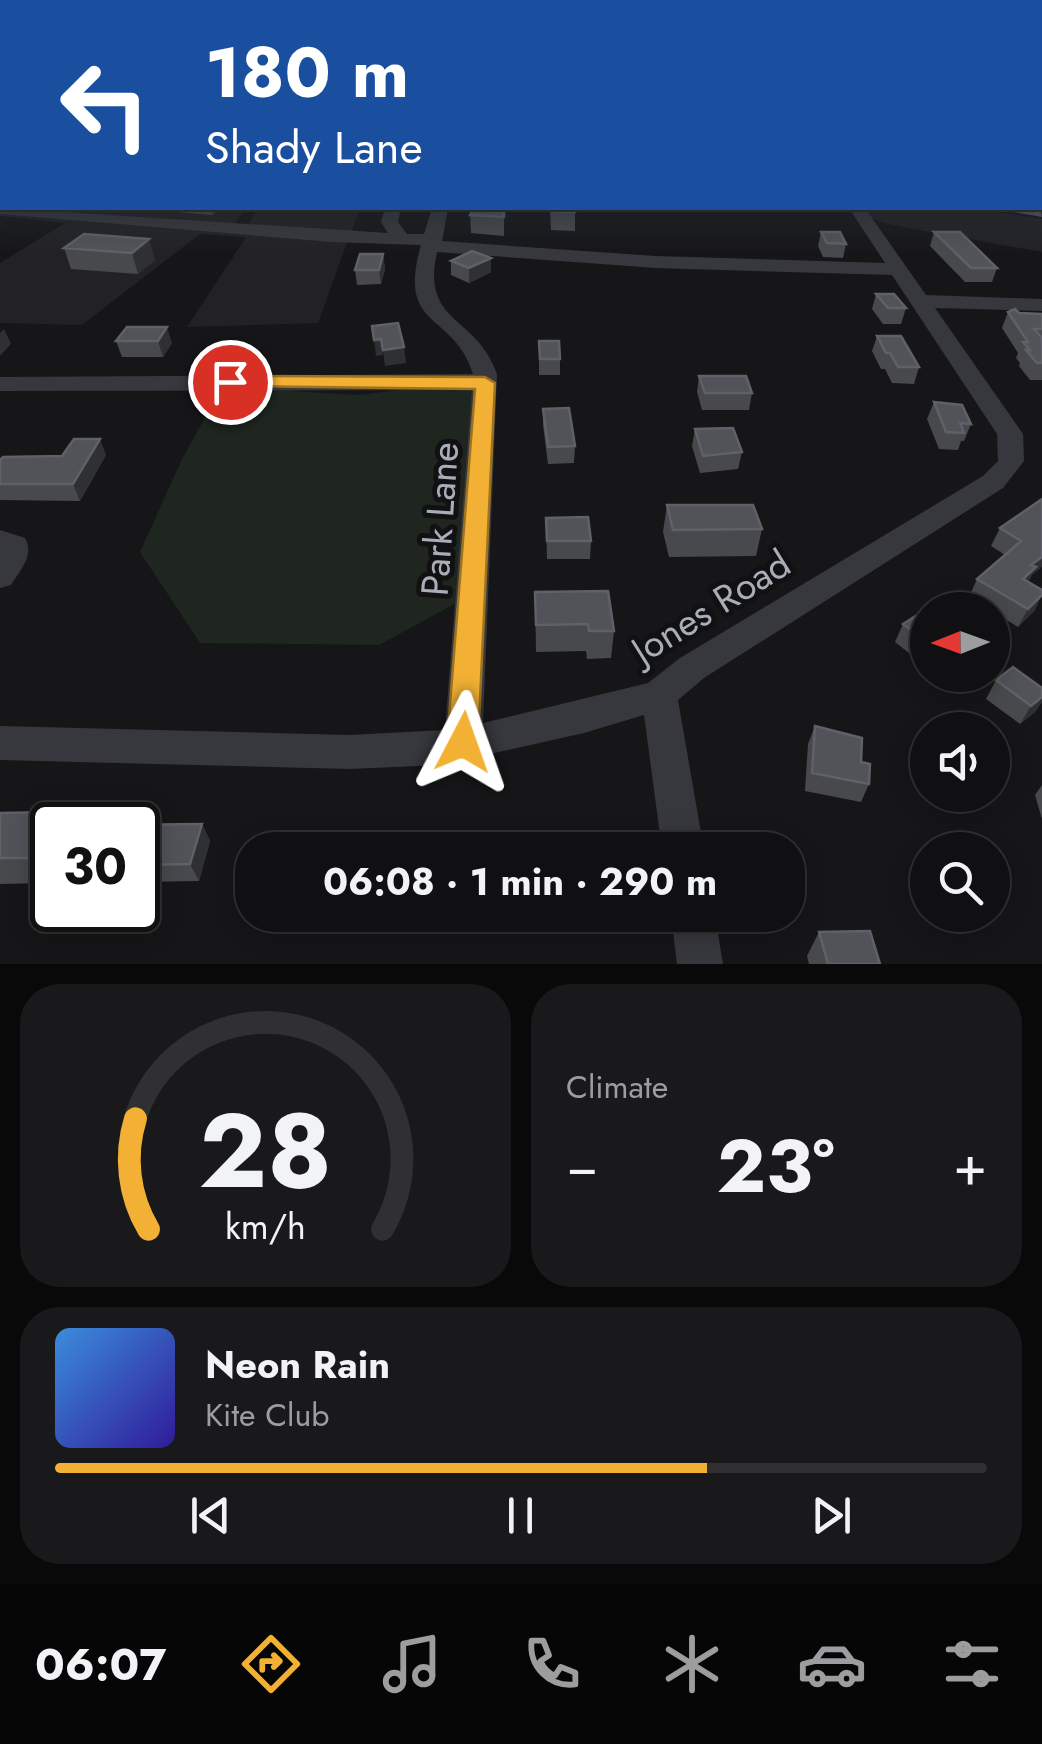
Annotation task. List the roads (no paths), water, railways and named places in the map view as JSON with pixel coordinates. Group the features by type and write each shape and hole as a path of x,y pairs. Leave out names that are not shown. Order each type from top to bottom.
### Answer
{"street":[{"path":"66,210 210,216 227,210 250,212 238,229"},
{"path":"393,210 390,222 402,240"},
{"name":"Park Lane","path":"440,210 425,298 434,312 474,344 483,362 485,383 463,742"},
{"name":"Jones Road","path":"0,743 349,752 441,748 538,728 659,694 692,668 1005,473 1014,450 1010,434 857,210"},
{"path":"99,211 238,229 656,262 897,269"},
{"path":"920,300 1042,306"},
{"path":"0,384 485,383"},
{"path":"0,577 13,557 7,542"},
{"path":"659,694 680,832"},
{"path":"695,932 700,964"}]}
